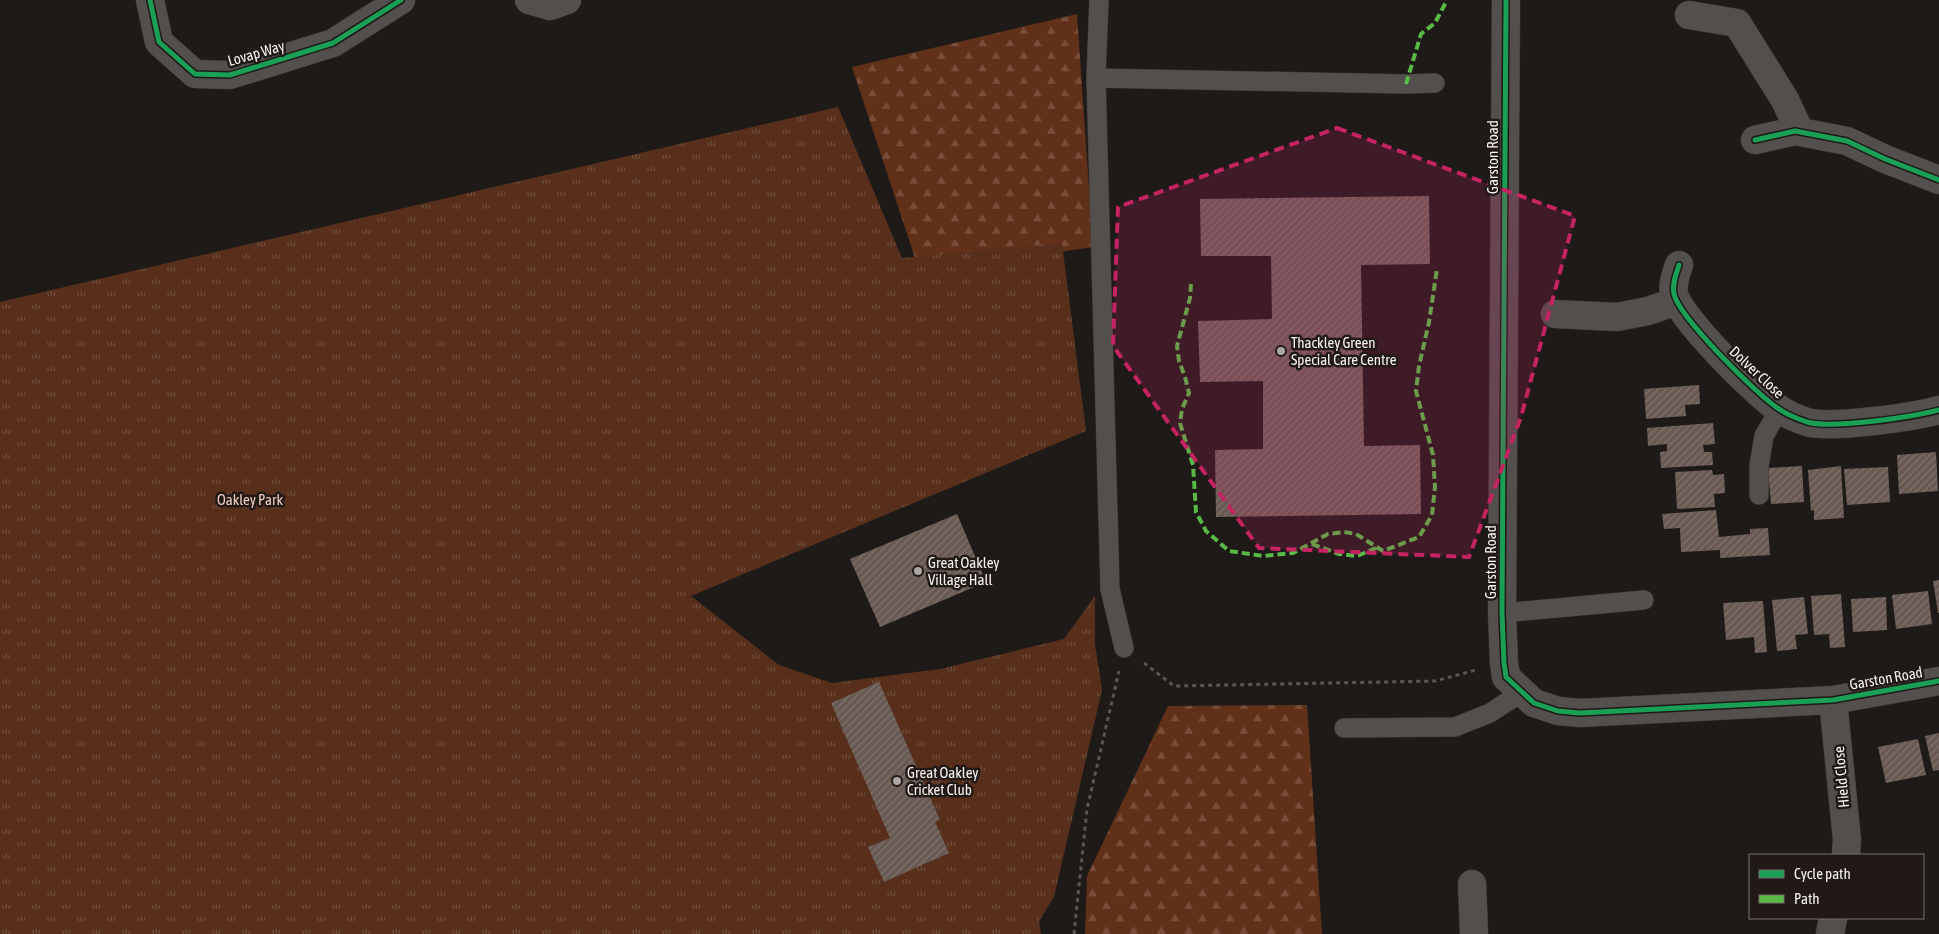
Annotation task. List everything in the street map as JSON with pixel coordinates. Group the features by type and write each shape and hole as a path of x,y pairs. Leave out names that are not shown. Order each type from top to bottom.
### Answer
{"street":[{"name":"Lovap Way","path":"150,0 158,42 195,74 230,76 333,43 401,0"},
{"path":"529,0 550,6 567,0"},
{"name":"Garston Road","path":"1506,0 1502,612 1506,677 1534,703 1558,711 1580,713 1833,700 1939,681"},
{"path":"1689,15 1737,24 1785,100 1800,132"},
{"path":"1755,140 1795,131 1847,141 1885,159 1939,180"},
{"path":"1555,314 1617,317 1648,312 1677,301 1674,295 1674,280 1679,265"},
{"name":"Dolver Close","path":"1677,301 1698,330 1755,391 1779,410 1807,422 1831,424 1939,410"},
{"name":"Hield Close","path":"1833,700 1847,840 1846,854"},
{"path":"1472,884 1474,934"},
{"path":"1830,934 1833,919"}],"lane":[{"path":"1099,0 1096,78 1110,589 1124,648"},
{"path":"1096,78 1396,84 1435,83"},
{"path":"1759,495 1759,466 1764,436 1779,410"},
{"path":"1502,612 1644,600"},
{"path":"1344,728 1455,727 1490,713 1522,692"}],"path":[{"path":"1074,934 1087,809 1124,648 1174,686 1435,682 1504,663"}],"highlighted area":[{"path":"1337,128 1575,216 1521,417 1469,557 1259,548 1113,346 1118,207"}],"green space":[{"path":"1077,14 1093,247 920,273 852,67"},
{"name":"Oakley Park","path":"838,107 902,258 1062,243 1086,431 691,596 779,665 832,683 940,669 1064,639 1095,596 1095,644 1102,690 1054,897 1039,921 1041,934 0,934 0,302"},
{"path":"1307,705 1322,934 1085,934 1087,876 1168,706"}],"building":[{"name":"Thackley Green Special Care Centre","path":"1429,196 1430,264 1361,265 1364,446 1420,445 1421,514 1216,517 1215,450 1263,449 1263,381 1200,382 1198,321 1272,319 1271,256 1201,256 1200,199"},
{"path":"1699,385 1700,404 1685,405 1686,416 1646,419 1644,389"},
{"path":"1713,423 1715,444 1703,445 1704,452 1712,452 1713,465 1661,468 1660,452 1667,451 1667,444 1648,446 1647,428"},
{"path":"1936,452 1938,491 1899,494 1897,455"},
{"path":"1802,466 1804,502 1771,504 1768,468"},
{"path":"1841,466 1844,518 1814,520 1814,510 1811,511 1808,470"},
{"path":"1888,467 1890,502 1847,505 1844,469"},
{"path":"1712,470 1713,475 1724,474 1725,493 1714,494 1715,507 1677,509 1675,472"},
{"path":"1716,510 1719,537 1750,534 1750,529 1768,528 1770,555 1720,558 1720,550 1681,552 1680,528 1664,529 1662,514"},
{"name":"Great Oakley Village Hall","path":"957,514 986,582 880,627 850,559"},
{"path":"1939,580 1939,613 1938,613 1933,581"},
{"path":"1928,591 1932,624 1896,629 1892,595"},
{"path":"1841,594 1845,647 1830,648 1829,634 1814,635 1811,596"},
{"path":"1804,597 1808,634 1795,635 1797,649 1777,651 1772,600"},
{"path":"1886,597 1887,630 1853,632 1851,599"},
{"path":"1763,601 1767,652 1755,653 1754,637 1726,640 1723,603"},
{"path":"879,682 940,820 935,822 949,853 884,882 868,847 890,838 831,703"},
{"path":"1939,733 1939,770 1933,771 1925,736"},
{"path":"1918,739 1926,775 1886,783 1878,747"}],"marked path":[{"path":"1406,84 1421,34 1435,23 1447,0"},
{"path":"1191,284 1190,298 1177,346 1179,361 1189,393 1182,409 1180,423 1193,465 1196,512 1206,531 1229,551 1263,556 1293,553 1328,534 1344,532 1356,534 1383,551 1419,537 1432,515 1435,487 1433,455 1416,391 1437,269"},
{"path":"1312,544 1339,554 1357,556 1376,548"}],"cycle path":[{"path":"150,0 159,42 195,74 230,75 333,43 401,0"},
{"path":"1506,0 1502,613 1506,677 1534,703 1558,711 1580,713 1833,700 1939,681"},
{"path":"1755,140 1795,131 1847,141 1885,159 1939,180"},
{"path":"1679,265 1674,283 1674,294 1679,305 1720,355 1754,389 1785,413 1807,422 1834,424 1892,419 1939,410"}],"place":[{"name":"Thackley Green Special Care Centre","path":"1281,351"},
{"name":"Great Oakley Village Hall","path":"918,571"},
{"name":"Great Oakley Cricket Club","path":"897,781"}]}
